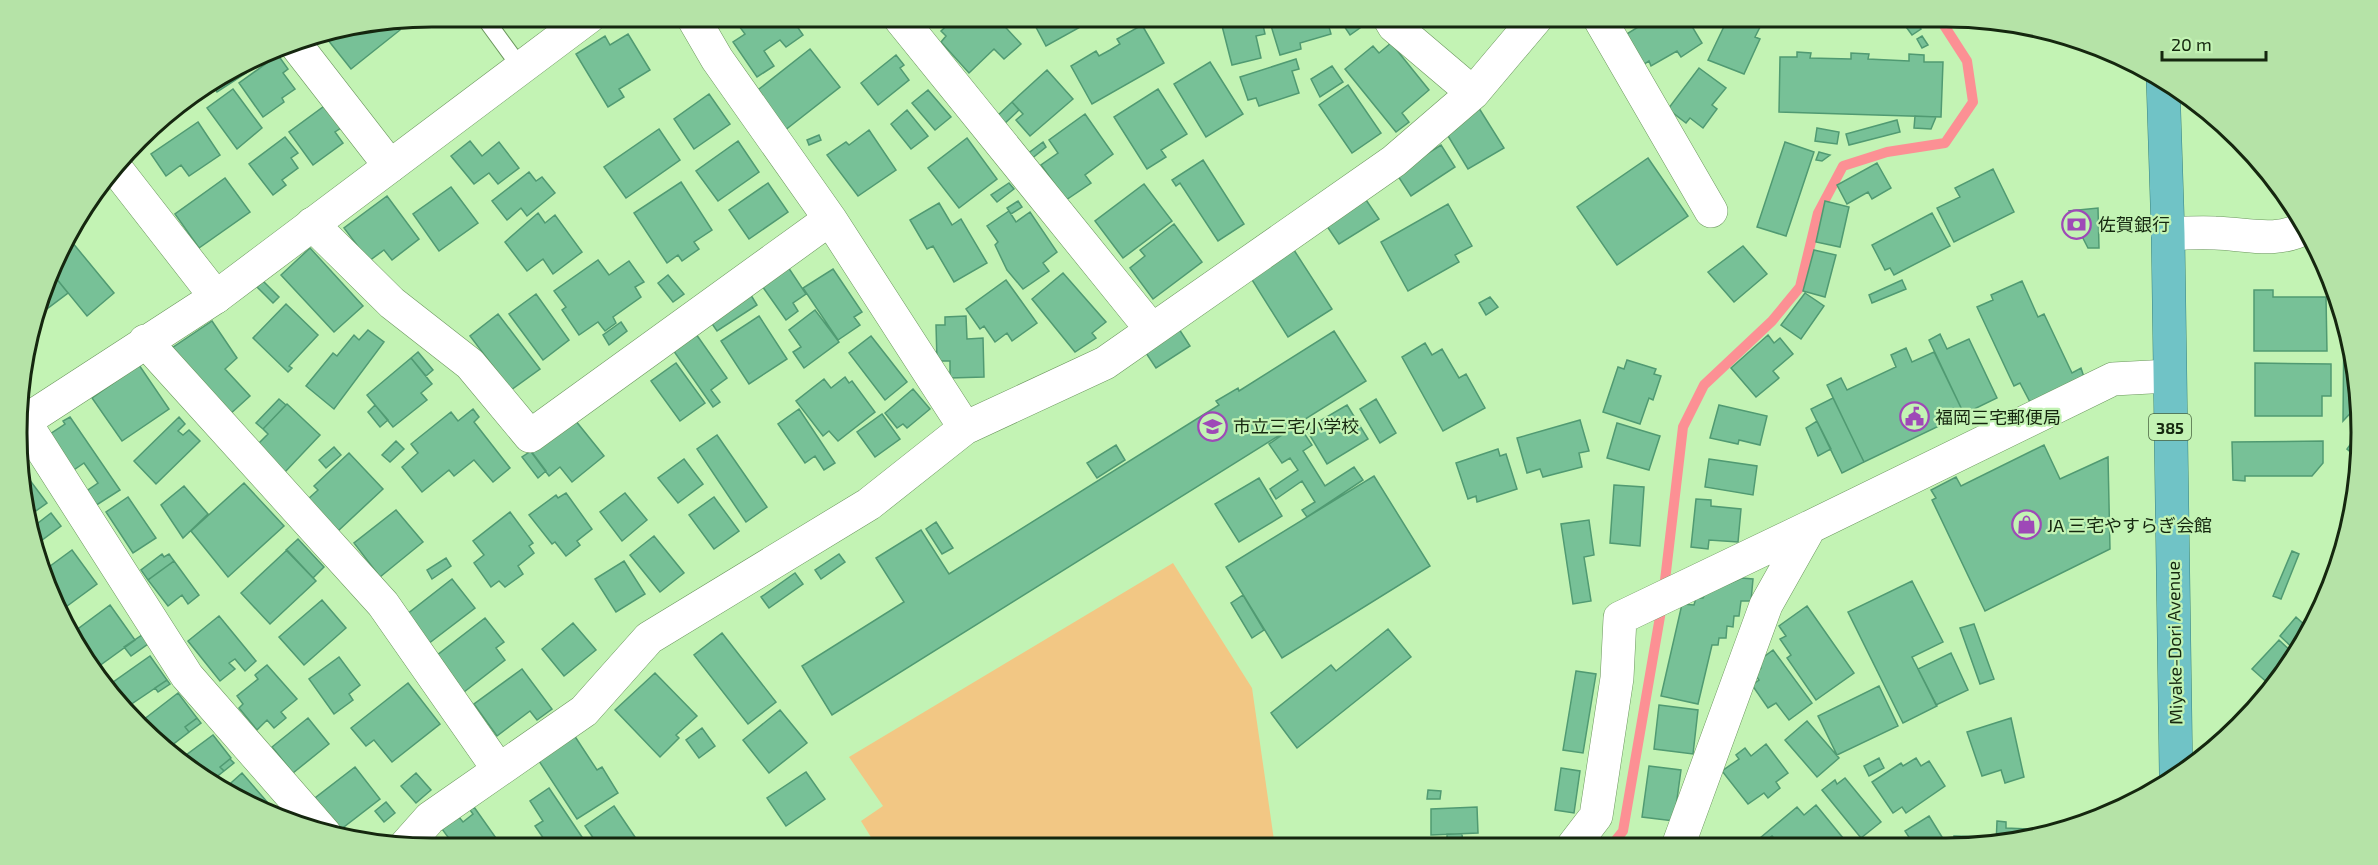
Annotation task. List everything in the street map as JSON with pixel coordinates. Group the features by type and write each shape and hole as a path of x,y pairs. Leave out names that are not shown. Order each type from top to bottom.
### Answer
{"highway":[{"name":"Miyake-Dori Avenue","path":"2163,90 2168,234 2176,766"}],"street":[{"path":"27,419 216,297 576,27"},
{"path":"698,27 717,59 830,219 965,428"},
{"path":"907,27 1152,330"},
{"path":"1395,27 1473,93"},
{"path":"413,837 430,818 584,711 649,639 869,504 965,428 1105,363 1394,161 1473,93 1529,27"},
{"path":"1604,27 1711,211"},
{"path":"300,50 390,166"},
{"path":"120,174 216,297"},
{"path":"312,224 393,303 470,364 530,436 830,219"},
{"path":"2168,234 2215,233 2264,238 2291,236 2298,232"},
{"path":"146,341 383,604 499,770"},
{"path":"1579,838 1596,816 1617,678 1620,618 2113,379 2169,376"},
{"path":"27,428 187,676 312,819"},
{"path":"1681,838 1766,605 1810,527"}],"lane":[{"path":"491,27 522,68"}],"shaded area":[{"path":"1173,563 1252,688 1274,838 871,838 861,821 883,806 849,757"}],"building":[{"path":"740,27 798,27 803,35 786,47 780,40 764,51 774,66 757,77 733,42 745,34"},
{"path":"945,27 1005,27 1021,44 1004,59 994,49 969,73 941,42 946,36 941,31"},
{"path":"1036,27 1080,27 1046,46"},
{"path":"1138,27 1143,27 1164,63 1092,104 1071,66 1096,51 1099,56 1110,50 1120,44 1117,39"},
{"path":"1222,27 1263,27 1265,34 1256,36 1261,58 1232,65"},
{"path":"1271,27 1329,27 1331,34 1300,43 1301,49 1280,55"},
{"path":"1345,27 1361,27 1350,35"},
{"path":"1638,27 1692,27 1702,43 1681,57 1677,51 1651,66 1649,61 1643,65 1625,35"},
{"path":"1724,27 1760,27 1755,37 1760,39 1744,74 1708,60"},
{"path":"1906,27 1920,27 1921,29 1912,35"},
{"path":"380,30 400,30 351,69 329,41"},
{"path":"628,34 650,70 619,89 624,97 608,107 576,54 605,36 610,45"},
{"path":"1922,36 1928,45 1922,48 1917,39"},
{"path":"1391,43 1429,90 1402,113 1409,122 1396,132 1345,69 1373,46 1379,53"},
{"path":"810,49 840,87 784,131 754,93"},
{"path":"1797,52 1811,53 1810,58 1851,59 1851,53 1869,54 1868,59 1909,61 1909,54 1924,55 1924,62 1943,62 1941,117 1779,112 1780,57 1797,57"},
{"path":"896,55 904,65 900,68 909,80 878,105 861,83"},
{"path":"280,57 288,69 283,73 295,89 282,98 284,102 263,117 239,83 268,62"},
{"path":"1296,59 1299,69 1292,71 1299,93 1259,106 1256,98 1248,100 1240,77"},
{"path":"1210,62 1243,114 1206,137 1174,84"},
{"path":"1332,66 1343,82 1320,97 1311,79"},
{"path":"1699,68 1726,88 1712,105 1717,109 1703,128 1690,118 1686,123 1668,109"},
{"path":"1047,70 1073,99 1030,136 1016,120 1023,114 1012,102"},
{"path":"246,73 217,92 216,90"},
{"path":"1348,85 1381,133 1352,153 1319,105"},
{"path":"233,89 262,128 237,149 207,108"},
{"path":"1158,89 1187,134 1161,150 1166,157 1147,169 1114,117"},
{"path":"928,90 951,117 935,130 912,103"},
{"path":"709,94 730,124 694,149 674,119"},
{"path":"1012,102 1019,110 1002,126 994,119"},
{"path":"327,104 344,126 335,132 343,143 313,165 289,132"},
{"path":"1477,105 1504,148 1468,169 1442,126"},
{"path":"907,110 928,136 911,149 891,124"},
{"path":"1085,114 1113,154 1085,175 1091,183 1066,200 1041,165 1058,153 1049,140"},
{"path":"1915,116 1936,117 1931,129 1914,128"},
{"path":"1897,120 1900,132 1849,145 1846,134"},
{"path":"198,122 220,155 189,176 181,165 166,176 151,154"},
{"path":"1817,128 1839,132 1837,144 1815,141"},
{"path":"659,129 680,160 626,198 604,167"},
{"path":"869,130 896,170 858,196 827,155 846,142 849,145"},
{"path":"819,135 821,140 809,145 807,140"},
{"path":"285,137 298,153 291,158 298,168 282,180 286,185 273,195 249,164"},
{"path":"967,138 997,179 959,208 928,168"},
{"path":"470,141 482,156 499,142 519,168 498,184 489,173 474,184 451,156"},
{"path":"738,141 759,172 718,201 696,171"},
{"path":"1043,142 1046,147 1030,160 1026,155"},
{"path":"1785,142 1814,152 1786,236 1757,227"},
{"path":"1441,145 1455,167 1411,196 1392,167 1423,148 1427,154"},
{"path":"1819,152 1830,155 1822,161 1816,160"},
{"path":"1648,158 1688,216 1617,265 1577,207"},
{"path":"1203,160 1244,224 1218,241 1180,183 1176,186 1172,180"},
{"path":"1877,163 1891,188 1872,199 1868,192 1847,204 1837,185"},
{"path":"1993,169 2014,212 1954,242 1937,208 1960,197 1955,188"},
{"path":"529,172 536,181 542,177 555,193 527,216 521,208 507,220 492,201"},
{"path":"225,178 250,212 199,248 175,214"},
{"path":"681,182 712,230 694,242 699,249 682,261 678,255 667,263 634,213"},
{"path":"768,183 788,212 749,239 729,210"},
{"path":"1009,183 1014,189 997,202 991,195"},
{"path":"1144,184 1172,221 1123,258 1095,221"},
{"path":"451,187 478,223 439,251 413,214"},
{"path":"1360,191 1379,219 1339,244 1320,216"},
{"path":"387,196 419,239 392,260 384,250 369,261 344,228"},
{"path":"1018,201 1022,207 1011,214 1007,208"},
{"path":"1825,201 1849,207 1840,247 1816,242"},
{"path":"939,203 952,225 961,219 987,263 954,282 933,246 927,249 910,220"},
{"path":"1448,204 1472,246 1455,255 1459,262 1408,291 1381,242"},
{"path":"2098,208 2099,248 2088,248 2069,211"},
{"path":"1009,211 1016,222 1030,212 1057,252 1043,263 1049,271 1023,289 1007,270 995,245 998,242 987,226"},
{"path":"538,213 545,223 555,215 582,252 553,274 543,259 527,271 505,242"},
{"path":"1932,213 1950,246 1894,275 1890,268 1885,270 1872,245"},
{"path":"1174,224 1202,262 1153,299 1130,268 1145,256 1140,250"},
{"path":"74,244 114,293 87,316 57,279"},
{"path":"1743,246 1767,274 1734,302 1708,272"},
{"path":"1292,247 1332,309 1288,337 1249,275"},
{"path":"310,248 363,306 334,332 281,275"},
{"path":"1814,250 1836,255 1825,297 1803,291"},
{"path":"598,260 609,275 629,261 644,282 635,287 641,297 613,317 616,323 605,331 598,322 579,335 562,310 566,307 554,291"},
{"path":"786,264 806,294 793,303 798,311 786,320 760,283"},
{"path":"833,269 862,312 854,317 860,325 838,340 803,288"},
{"path":"1063,273 1106,322 1092,333 1096,338 1075,352 1032,299"},
{"path":"668,275 684,294 673,302 658,283"},
{"path":"57,280 68,293 47,309"},
{"path":"1006,280 1037,323 1012,341 1007,333 995,342 984,326 980,329 966,309"},
{"path":"1902,280 1906,289 1872,303 1869,295"},
{"path":"263,281 279,297 273,303 257,287"},
{"path":"2022,281 2038,317 2044,314 2072,373 2081,368 2084,377 2030,402 2020,383 2014,386 1977,307 1993,300 1991,295"},
{"path":"2254,290 2273,290 2273,297 2326,297 2327,351 2254,351"},
{"path":"749,292 757,305 717,331 708,318"},
{"path":"1805,293 1824,306 1801,339 1781,325"},
{"path":"536,294 569,340 543,360 509,314"},
{"path":"1490,297 1498,307 1486,315 1479,303"},
{"path":"286,304 318,335 289,366 292,368 288,372 253,338"},
{"path":"815,310 839,342 804,368 793,352 801,347 789,330"},
{"path":"498,314 540,369 511,390 470,336"},
{"path":"759,316 787,359 749,384 721,341"},
{"path":"966,316 967,339 983,338 984,377 950,378 950,361 937,361 936,325 945,325 945,317"},
{"path":"212,321 237,358 225,369 250,396 228,416 169,350"},
{"path":"621,322 627,331 609,345 603,335"},
{"path":"1179,329 1190,346 1156,368 1144,350"},
{"path":"368,330 384,342 334,409 306,386 333,353 337,356 354,335 359,340"},
{"path":"1334,331 1366,381 832,715 802,666 904,602 876,558 921,530 949,574 1219,405 1216,401 1238,388 1239,391"},
{"path":"696,334 727,378 711,390 720,402 713,407 673,350"},
{"path":"1940,334 1947,349 1969,339 1997,398 1964,414 1929,340"},
{"path":"1768,335 1774,343 1780,338 1793,354 1773,371 1779,378 1756,397 1731,368"},
{"path":"871,336 907,382 885,400 849,353"},
{"path":"1425,343 1432,355 1442,349 1459,378 1466,374 1485,408 1443,431 1402,357"},
{"path":"1906,348 1912,362 1934,352 1964,414 1864,462 1827,385 1841,378 1847,390 1896,367 1891,355"},
{"path":"418,352 433,370 426,376 411,358"},
{"path":"2344,356 2350,413 2343,421"},
{"path":"411,358 432,384 421,393 427,400 393,427 367,395"},
{"path":"1627,360 1656,369 1654,374 1661,376 1653,400 1649,398 1640,424 1603,412 1618,367 1624,369"},
{"path":"676,363 705,403 680,421 651,381"},
{"path":"2255,363 2331,364 2331,396 2322,396 2322,416 2255,416"},
{"path":"139,365 169,409 122,441 92,398"},
{"path":"845,377 849,383 852,381 875,412 838,441 829,431 823,436 796,401 824,379 831,388"},
{"path":"913,389 930,409 907,428 903,424 897,428 885,413"},
{"path":"1833,398 1864,462 1842,473 1811,409"},
{"path":"279,399 286,405 263,429 256,423"},
{"path":"1376,399 1396,433 1380,443 1360,409"},
{"path":"287,404 320,435 285,472 257,445 268,434 263,429"},
{"path":"375,405 388,420 380,427 368,412"},
{"path":"1347,405 1368,439 1327,464 1306,429"},
{"path":"1719,405 1767,416 1760,445 1739,440 1738,444 1710,438"},
{"path":"473,409 479,417 474,422 510,468 493,482 474,460 454,476 449,470 422,492 402,467 418,453 411,444 451,412 458,421"},
{"path":"799,409 835,463 824,470 815,456 805,463 778,424"},
{"path":"882,414 900,439 875,457 857,432"},
{"path":"571,415 604,456 572,482 560,467 549,476 528,448"},
{"path":"70,417 120,490 95,506 85,492 98,483 84,463 65,476 41,440 65,424 63,421"},
{"path":"179,417 185,424 178,431 183,435 189,430 200,441 156,484 134,461"},
{"path":"1580,420 1589,451 1579,453 1582,467 1543,477 1540,469 1527,473 1517,438"},
{"path":"1817,421 1831,449 1818,456 1806,428"},
{"path":"1617,423 1660,436 1649,470 1607,458"},
{"path":"1298,424 1312,445 1303,451 1325,486 1354,467 1363,480 1307,517 1302,510 1315,502 1302,481 1276,499 1270,489 1298,470 1290,458 1282,463 1269,444"},
{"path":"717,435 767,507 746,522 697,449"},
{"path":"396,441 404,449 390,462 382,455"},
{"path":"2323,441 2323,463 2312,476 2245,476 2245,481 2233,480 2232,442"},
{"path":"1116,445 1125,460 1097,478 1087,463"},
{"name":"JA 三宅やすらぎ会館","path":"2044,445 2060,479 2108,457 2110,549 1985,611 1932,500 1936,498 1931,490 1956,477 1961,486"},
{"path":"334,447 341,455 326,468 319,460"},
{"path":"1498,449 1500,456 1506,454 1517,489 1477,502 1476,496 1468,499 1456,463"},
{"path":"531,451 546,471 538,478 522,457"},
{"path":"349,453 383,489 338,531 308,499 318,490 314,486"},
{"path":"684,459 703,484 678,503 658,478"},
{"path":"1709,459 1757,466 1753,495 1705,487"},
{"path":"1374,476 1430,566 1282,658 1226,567"},
{"path":"1259,478 1282,516 1239,542 1215,504"},
{"path":"30,480 47,503 35,512"},
{"path":"244,483 284,526 228,577 191,531"},
{"path":"1614,485 1644,487 1640,546 1610,543"},
{"path":"184,486 208,514 183,538 161,505"},
{"path":"566,493 592,529 577,541 580,545 566,556 555,542 552,544 529,515 556,495 558,498"},
{"path":"625,493 647,520 622,541 600,512"},
{"path":"128,497 156,538 133,553 106,512"},
{"path":"714,497 739,531 714,549 689,515"},
{"path":"1696,499 1711,500 1711,506 1741,509 1738,542 1709,540 1708,549 1691,547"},
{"path":"396,510 423,542 380,577 354,543"},
{"path":"510,512 533,543 529,546 534,553 518,566 523,574 505,587 499,581 491,587 474,563 484,555 473,541"},
{"path":"51,513 61,526 42,540 38,523"},
{"path":"1589,520 1594,555 1584,557 1591,601 1573,604 1561,524"},
{"path":"936,522 953,548 942,554 926,529"},
{"path":"654,536 684,573 660,592 630,555"},
{"path":"298,539 324,567 313,578 286,550"},
{"path":"72,550 97,584 66,606 50,566"},
{"path":"287,550 316,581 270,624 241,593"},
{"path":"2292,551 2299,554 2281,599 2273,596"},
{"path":"162,554 164,557 169,554 174,561 148,580 141,570"},
{"path":"839,554 845,562 821,579 815,570"},
{"path":"446,558 451,566 432,579 427,570"},
{"path":"174,561 199,595 188,604 182,595 168,606 148,580"},
{"path":"624,561 645,594 616,612 595,579"},
{"path":"795,573 803,584 769,608 761,597"},
{"path":"1742,578 1753,579 1751,601 1741,601 1739,616 1734,616 1733,627 1727,626 1726,638 1719,638 1718,645 1712,645 1698,704 1661,696 1682,604 1694,605 1696,598 1703,598 1705,594"},
{"path":"452,579 475,608 428,644 406,615"},
{"path":"1912,581 1943,642 1912,657 1937,706 1903,723 1848,612"},
{"path":"1243,595 1264,630 1252,638 1231,603"},
{"path":"322,600 346,628 304,665 279,637"},
{"path":"110,605 135,640 100,665 78,629"},
{"path":"1807,606 1854,673 1816,700 1787,658 1791,655 1780,639 1786,636 1779,626"},
{"path":"219,616 256,661 245,671 235,659 229,663 235,669 220,681 188,641"},
{"path":"2296,617 2303,623 2290,646 2280,636"},
{"path":"485,618 504,642 496,648 505,660 464,692 436,656"},
{"path":"573,623 596,650 564,676 542,649"},
{"path":"1974,624 1994,679 1980,684 1960,628"},
{"path":"1388,629 1411,657 1297,748 1271,713 1331,665 1336,671"},
{"path":"722,633 776,702 748,724 694,655"},
{"path":"142,635 148,644 131,656 124,647"},
{"path":"2279,640 2289,649 2265,681 2252,669"},
{"path":"1773,650 1812,703 1789,720 1776,703 1768,708 1752,685 1759,680 1754,673 1761,668 1757,662"},
{"path":"1951,653 1968,690 1936,705 1918,669"},
{"path":"150,656 167,680 132,704 113,682"},
{"path":"339,657 360,685 349,694 353,700 334,714 309,679"},
{"path":"267,665 297,699 281,712 286,718 274,728 267,720 257,730 239,708 243,704 237,696 258,679 255,675"},
{"path":"522,669 552,709 537,720 530,711 497,736 474,704"},
{"path":"1576,671 1596,674 1583,753 1563,750"},
{"path":"655,673 697,716 676,735 679,738 660,757 615,710"},
{"path":"167,680 170,684 158,692 155,688"},
{"path":"408,683 440,724 392,762 374,740 366,746 351,728"},
{"path":"1879,686 1898,726 1837,755 1818,716"},
{"path":"178,693 197,718 185,727 189,732 174,744 145,718"},
{"path":"1659,705 1698,710 1693,754 1654,749"},
{"path":"780,710 807,743 769,773 743,740"},
{"path":"197,718 201,723 189,732 185,727"},
{"path":"308,718 329,744 293,773 272,747"},
{"path":"2011,718 2024,777 2005,783 2001,770 1982,776 1967,732"},
{"path":"1807,721 1839,758 1817,777 1785,740"},
{"path":"702,728 715,746 699,758 686,740"},
{"path":"213,735 231,758 220,767 224,771 217,776 187,755"},
{"path":"574,735 597,770 602,767 618,793 577,819 537,758"},
{"path":"1766,744 1788,773 1776,782 1780,788 1768,798 1764,793 1748,804 1722,771 1739,759 1736,755 1745,748 1751,756"},
{"path":"1879,758 1884,768 1869,776 1864,766"},
{"path":"1916,758 1921,766 1929,761 1945,786 1906,813 1902,807 1893,813 1872,782 1901,763 1903,766"},
{"path":"230,759 234,763 224,771 220,767"},
{"path":"1649,766 1681,770 1674,821 1642,817"},
{"path":"355,767 380,799 343,828 337,826 315,798"},
{"path":"1561,768 1580,771 1574,813 1555,810"},
{"path":"806,772 825,799 786,826 767,798"},
{"path":"242,773 268,803 253,796 230,784"},
{"path":"416,773 431,790 416,803 401,786"},
{"path":"1845,778 1881,822 1861,838 1822,790 1835,780 1837,784"},
{"path":"549,788 583,838 543,838 535,826 543,821 530,801"},
{"path":"1428,790 1441,791 1440,799 1427,799"},
{"path":"386,802 395,813 384,822 375,811"},
{"path":"1816,805 1843,838 1774,838 1772,836 1760,838 1797,807 1804,815"},
{"path":"614,806 636,838 593,838 585,826"},
{"path":"474,807 496,838 449,838 442,829 459,817 463,822 473,814 470,810"},
{"path":"1477,807 1478,833 1431,835 1431,809"},
{"path":"1929,816 1943,838 1910,838 1905,831"},
{"path":"1997,821 2006,822 2006,828 2029,829 2025,830 1996,835"},
{"path":"1447,834 1462,834 1462,838 1447,838"}],"waterway":[{"path":"1664,589 1683,427 1704,385 1772,321 1800,287 1818,213 1843,166 1887,152 1945,143 1973,102 1967,61 1945,27"},
{"path":"1617,838 1623,831 1662,605"}],"place":[{"name":"佐賀銀行","path":"2077,224"},
{"name":"福岡三宅郵便局","path":"1914,417"},
{"name":"市立三宅小学校","path":"1212,426"},
{"name":"JA 三宅やすらぎ会館","path":"2026,525"}]}
